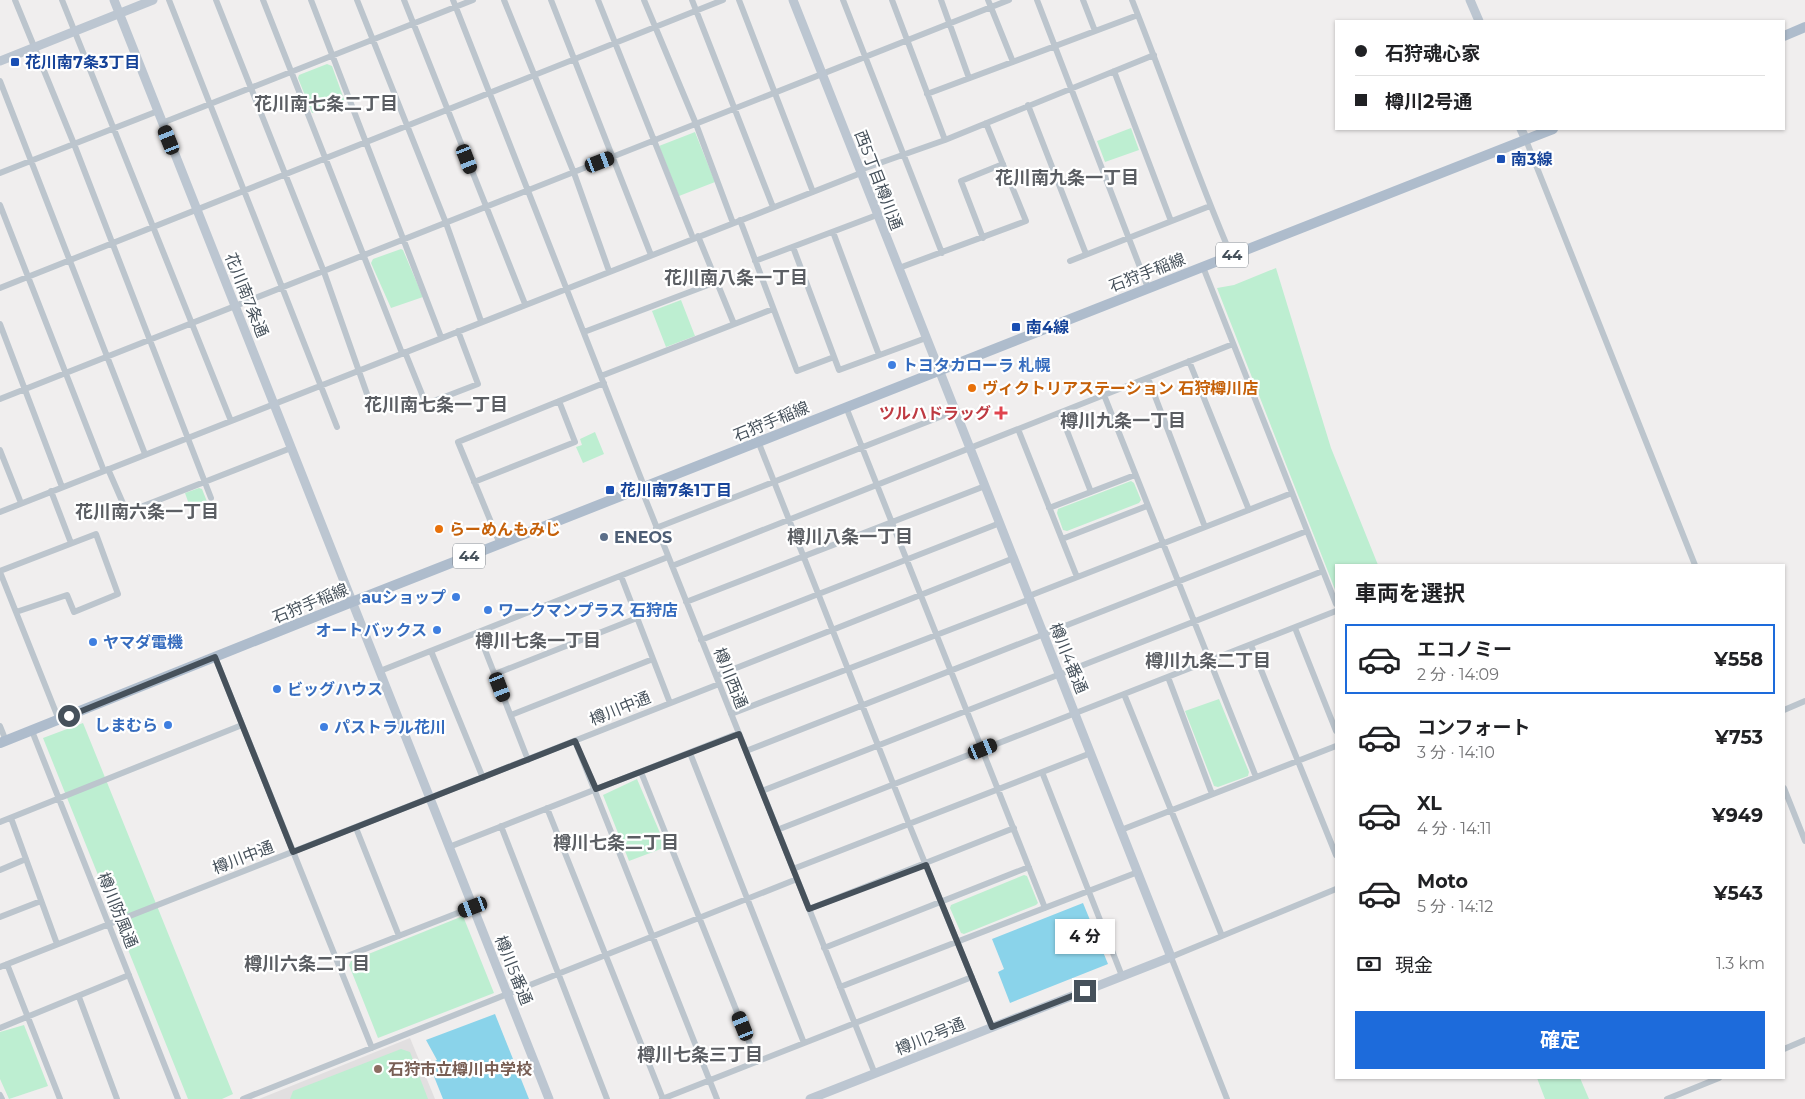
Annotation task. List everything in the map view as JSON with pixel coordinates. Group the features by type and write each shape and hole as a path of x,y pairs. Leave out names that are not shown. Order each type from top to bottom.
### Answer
{"main road":[{"path":"1785,36 1805,28"},
{"name":"石狩手稲線","path":"3,742 642,487 1551,130"}],"street":[{"path":"15,0 74,144 211,498"},
{"path":"62,0 231,420"},
{"name":"花川南7条通","path":"114,0 352,602"},
{"path":"0,61 153,0"},
{"path":"168,0 211,104 337,427"},
{"path":"216,0 324,272 367,394"},
{"path":"263,0 363,256 426,404 478,384 458,331"},
{"path":"311,0 334,55 441,338"},
{"path":"357,0 446,223 482,322"},
{"path":"404,0 524,304"},
{"path":"162,123 413,24 454,3 473,0"},
{"path":"504,0 574,173 609,271"},
{"path":"551,0 651,255"},
{"path":"598,0 654,141 734,324"},
{"path":"644,0 736,222 755,261 797,371 834,357"},
{"path":"692,0 736,108 773,207"},
{"path":"0,288 196,208 723,0"},
{"path":"739,0 813,192"},
{"name":"西5丁目樽川通","path":"792,0 939,370"},
{"path":"843,0 942,253"},
{"path":"892,0 945,140"},
{"path":"941,0 969,78"},
{"path":"988,0 1013,62"},
{"path":"0,399 1009,0"},
{"path":"1037,0 1148,288"},
{"path":"1083,0 1095,31"},
{"path":"1132,0 1210,206 1231,255"},
{"path":"1470,0 1479,20"},
{"name":"樽川西通","path":"454,3 584,332 656,528 875,1074"},
{"path":"927,94 1138,15"},
{"path":"0,512 524,304 813,192 904,154 945,140 1154,55"},
{"path":"1114,71 1171,221"},
{"path":"0,81 146,454"},
{"path":"1028,105 1086,254"},
{"path":"0,173 158,111"},
{"path":"899,268 1026,221 986,123"},
{"path":"1521,130 1695,564"},
{"path":"983,238 961,181 1003,164"},
{"path":"0,204 106,470 125,508 133,510 291,448"},
{"path":"1070,260 1128,236 1210,206"},
{"path":"755,261 877,215"},
{"path":"833,232 879,355"},
{"path":"793,247 839,370 926,338"},
{"path":"1203,267 1335,601"},
{"path":"584,332 716,282"},
{"path":"500,544 458,442 559,401 602,380 773,309"},
{"path":"0,324 62,487"},
{"path":"672,566 790,521 877,484 1233,344"},
{"path":"1189,361 1250,510"},
{"name":"樽川4番通","path":"939,370 1172,957"},
{"path":"1148,378 1205,527"},
{"path":"1104,395 1256,777"},
{"path":"474,482 575,442 559,401"},
{"path":"846,407 999,788 1045,908"},
{"path":"656,528 955,411"},
{"path":"1060,413 1092,492"},
{"path":"1018,430 1077,577"},
{"path":"758,442 878,747 992,1027"},
{"path":"0,450 21,503"},
{"path":"1049,508 1135,475"},
{"path":"686,602 985,486"},
{"path":"51,491 71,543"},
{"path":"731,714 1292,493"},
{"path":"1062,539 1147,506"},
{"path":"701,640 1000,523"},
{"path":"746,751 1308,531"},
{"path":"16,612 67,595 74,612 118,594 96,534 0,572 58,720"},
{"path":"380,671 668,557"},
{"path":"716,676 1014,558"},
{"path":"762,792 1323,571"},
{"path":"621,576 670,703"},
{"name":"樽川5番通","path":"352,602 549,1099"},
{"path":"777,830 1335,611"},
{"path":"495,674 637,618"},
{"path":"1294,628 1335,729"},
{"path":"478,632 528,760"},
{"path":"1251,644 1335,852"},
{"path":"431,651 482,778"},
{"path":"215,657 372,1048"},
{"path":"511,715 653,660"},
{"path":"1168,677 1212,794"},
{"name":"樽川中通","path":"0,967 719,684"},
{"path":"1124,694 1222,936"},
{"path":"1785,710 1805,701"},
{"path":"0,822 242,725"},
{"path":"0,726 3,742"},
{"name":"樽川防風通","path":"32,731 178,1099"},
{"path":"449,847 739,734"},
{"path":"575,741 596,789 717,1099"},
{"path":"1122,830 1335,746"},
{"path":"690,753 804,1042"},
{"path":"793,869 1091,753"},
{"path":"641,772 757,1062"},
{"path":"1042,772 1122,976"},
{"path":"1785,791 1805,841"},
{"path":"548,808 663,1099 972,977"},
{"path":"10,818 58,944"},
{"path":"501,826 608,1099"},
{"path":"356,828 399,936"},
{"path":"809,909 926,865 1014,828"},
{"path":"0,870 26,860"},
{"path":"824,948 1029,867"},
{"path":"840,987 1138,872"},
{"path":"242,1099 797,879"},
{"path":"1227,1099 1172,957 1335,889"},
{"path":"0,917 41,901"},
{"path":"337,960 473,907"},
{"name":"樽川2号通","path":"810,1099 1172,957"},
{"path":"7,964 60,1099"},
{"path":"0,1028 130,976"},
{"path":"79,997 117,1099"},
{"path":"1785,1050 1805,1040"},
{"path":"1667,1099 1717,1079"},
{"path":"0,1095 2,1099"}],"shaded area":[{"name":"石狩市立樽川中学校","path":"410,1038 435,1099 259,1099"}],"green space":[{"path":"327,64 332,66 345,102 312,113 298,78 299,75"},
{"path":"1131,128 1139,150 1105,162 1097,141"},
{"path":"695,132 715,182 679,196 659,146"},
{"path":"401,249 423,297 391,308 371,263 373,259"},
{"path":"1276,268 1331,448 1378,564 1335,564 1335,589 1217,288 1234,285"},
{"path":"681,300 695,336 666,347 652,311"},
{"path":"595,432 604,454 583,463 576,447 582,445 580,439"},
{"path":"1131,481 1134,483 1141,500 1139,503 1067,531 1063,530 1057,513 1058,509"},
{"path":"199,488 202,489 208,504 191,510 185,493"},
{"path":"1219,699 1249,772 1248,776 1218,787 1214,786 1185,711"},
{"path":"83,723 233,1094 222,1099 188,1099 43,738"},
{"path":"637,779 666,847 629,861 603,795"},
{"path":"1024,875 1027,876 1038,903 1036,905 964,934 961,933 950,908 951,905"},
{"path":"463,916 494,993 378,1038 349,965 351,961"},
{"path":"24,1025 48,1086 9,1099 0,1079 0,1032"},
{"name":"石狩市立樽川中学校","path":"401,1049 410,1052 428,1099 290,1099 293,1091"},
{"path":"1537,1079 1580,1079 1589,1099 1545,1099"}],"water":[{"path":"1083,903 1108,964 1010,1003 998,972 1004,969 992,939"},
{"path":"495,1014 529,1099 443,1099 429,1064 437,1060 426,1040"}],"place":[{"name":"花川南7条3丁目","path":"15,62"},
{"name":"南3線","path":"1501,159"},
{"name":"南4線","path":"1016,327"},
{"name":"トヨタカローラ 札幌","path":"892,365"},
{"name":"ヴィクトリアステーション 石狩樽川店","path":"972,388"},
{"name":"ツルハドラッグ","path":"1001,413"},
{"name":"花川南7条1丁目","path":"610,490"},
{"name":"らーめんもみじ","path":"439,529"},
{"name":"ENEOS","path":"604,537"},
{"name":"auショップ","path":"456,597"},
{"name":"ワークマンプラス 石狩店","path":"488,610"},
{"name":"オートバックス","path":"437,630"},
{"name":"ヤマダ電機","path":"93,642"},
{"name":"ビッグハウス","path":"277,689"},
{"name":"しまむら","path":"168,725"},
{"name":"パストラル花川","path":"324,727"},
{"name":"石狩市立樽川中学校","path":"378,1069"}],"district":[{"name":"花川南七条二丁目","path":"326,104"},
{"name":"花川南九条一丁目","path":"1067,178"},
{"name":"花川南八条一丁目","path":"736,278"},
{"name":"花川南七条一丁目","path":"436,405"},
{"name":"樽川九条一丁目","path":"1123,421"},
{"name":"花川南六条一丁目","path":"147,512"},
{"name":"樽川八条一丁目","path":"850,537"},
{"name":"樽川七条一丁目","path":"538,641"},
{"name":"樽川九条二丁目","path":"1208,661"},
{"name":"樽川七条二丁目","path":"616,843"},
{"name":"樽川六条二丁目","path":"307,964"},
{"name":"樽川七条三丁目","path":"700,1055"}],"route":[{"path":"69,716 215,657 293,852 575,741 596,789 739,734 809,909 926,865 992,1027 1085,991"}]}
